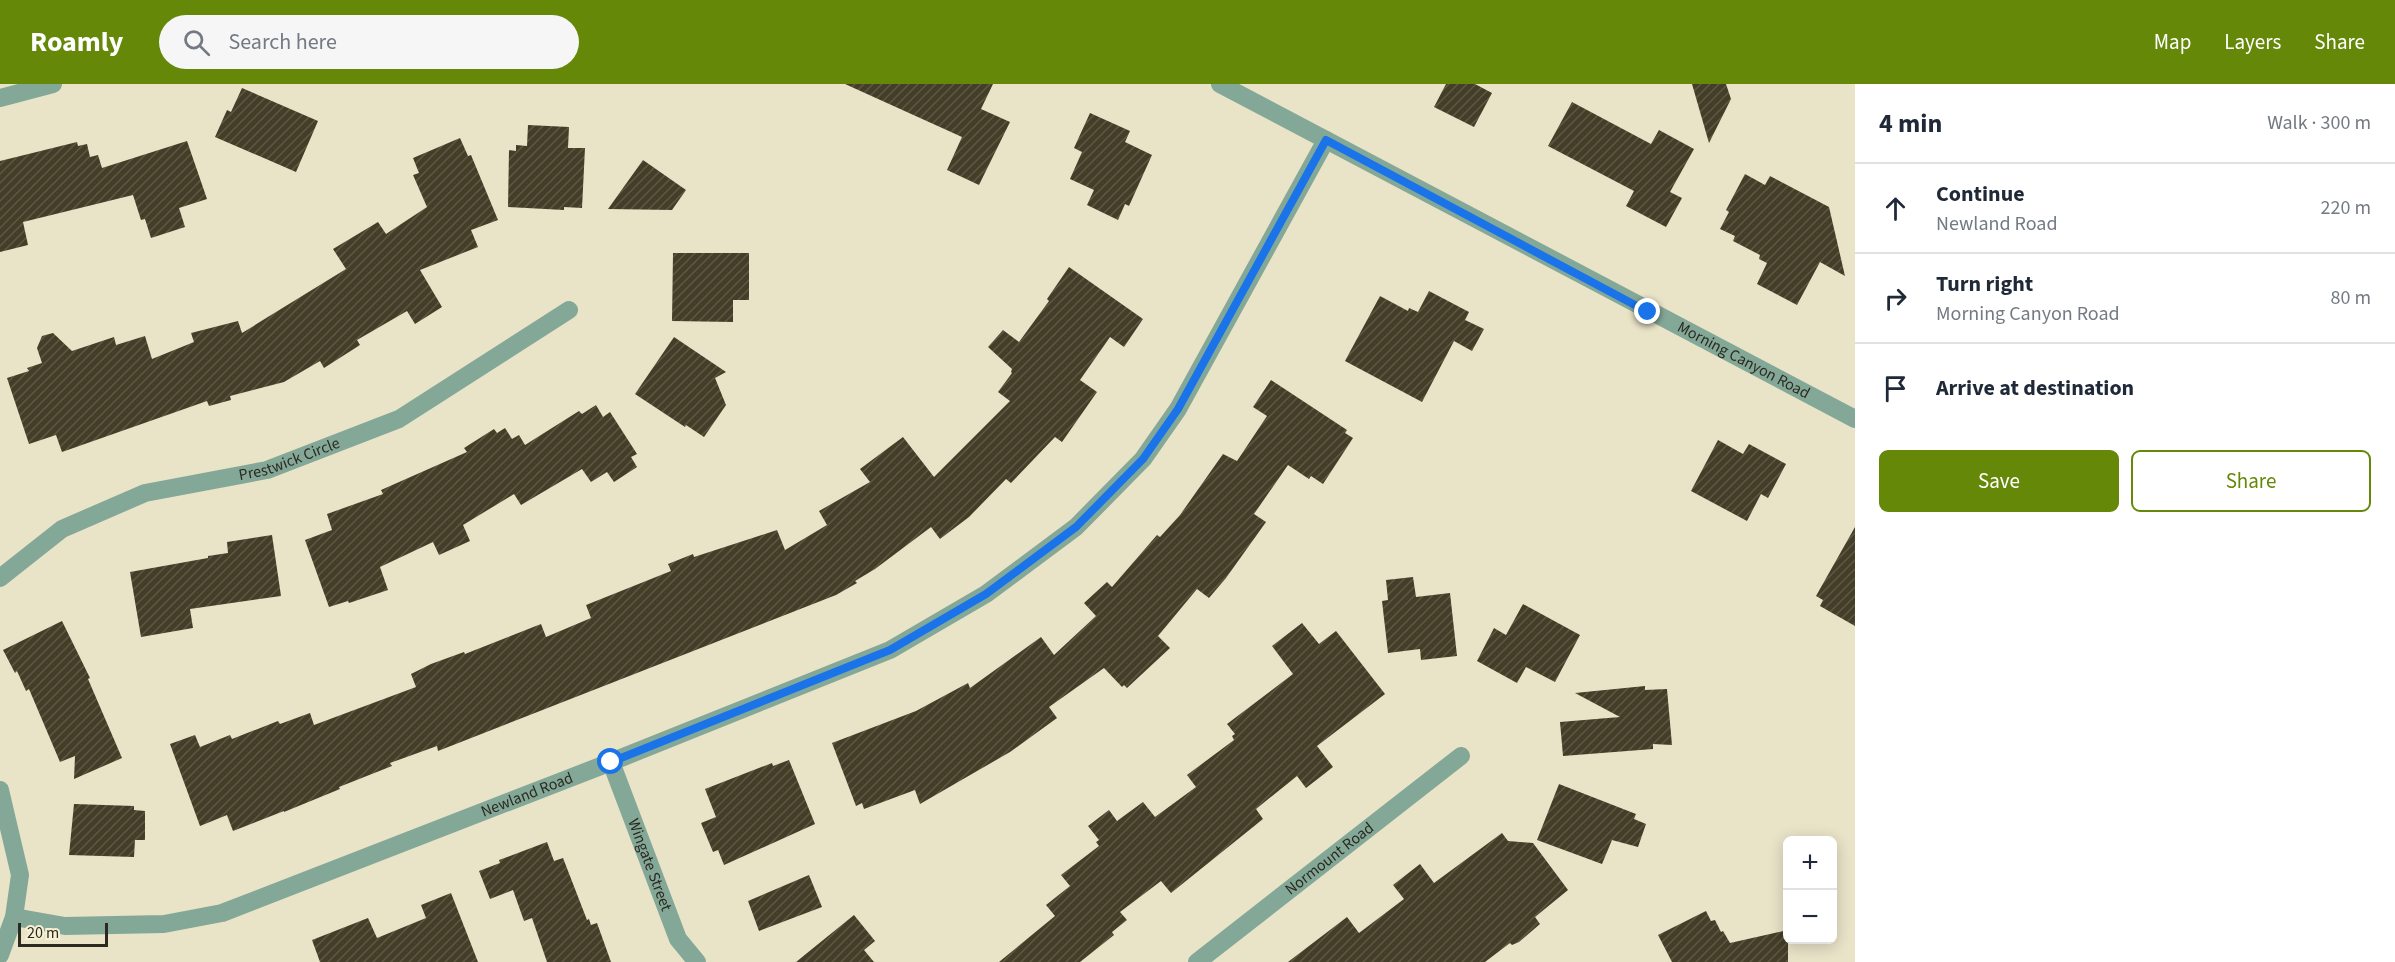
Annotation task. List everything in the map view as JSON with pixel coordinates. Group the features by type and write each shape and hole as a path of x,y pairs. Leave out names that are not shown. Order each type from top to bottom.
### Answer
{"street":[{"path":"0,98 53,84"},
{"name":"Morning Canyon Road","path":"1220,84 1855,419"},
{"name":"Newland Road","path":"14,917 76,926 164,924 222,913 611,762 890,650 986,594 1076,527 1143,459 1178,409 1326,140"},
{"name":"Prestwick Circle","path":"0,578 62,529 146,493 267,470 399,419 569,310"},
{"name":"Normount Road","path":"1197,962 1461,756"},
{"name":"Wingate Street","path":"611,762 678,939 697,962"},
{"path":"0,790 20,875 14,917 0,955"}],"building":[{"path":"845,84 993,84 981,109 1010,122 979,185 947,170 962,137"},
{"path":"1446,84 1475,84 1492,93 1474,127 1434,107"},
{"path":"1692,84 1726,84 1731,99 1709,143"},
{"path":"242,88 318,121 296,172 215,137 227,110 231,112"},
{"path":"1572,102 1651,144 1659,130 1694,149 1670,192 1682,198 1666,227 1626,206 1634,191 1548,146"},
{"path":"1090,113 1130,131 1125,142 1152,155 1129,206 1125,204 1118,220 1087,205 1094,190 1070,179 1082,152 1074,148"},
{"path":"528,125 569,127 568,148 585,148 582,208 564,207 564,210 508,207 509,150 516,151 516,145 527,146"},
{"path":"460,138 468,156 471,155 498,220 471,230 478,247 420,270 442,307 415,324 407,311 357,340 360,345 324,368 320,361 284,382 230,396 231,400 209,406 207,401 62,452 56,435 29,444 7,378 29,371 27,368 42,363 37,348 42,336 53,333 72,351 114,337 116,345 145,336 152,359 194,342 191,333 238,321 242,333 346,269 333,249 378,222 386,234 427,207 413,175 419,173 413,158"},
{"path":"187,141 207,199 179,208 185,227 151,238 145,219 141,220 133,195 23,222 28,245 0,252 0,161 77,142 78,146 87,144 90,157 98,155 102,168"},
{"path":"643,160 686,190 672,210 608,209"},
{"path":"1745,174 1765,185 1770,176 1829,207 1845,276 1820,262 1797,305 1757,284 1767,263 1759,259 1760,255 1733,241 1735,236 1720,229 1729,212 1726,210"},
{"path":"673,253 749,253 749,300 733,300 733,322 672,321"},
{"path":"1069,267 1143,319 1124,347 1110,337 1080,380 1097,392 1062,442 1055,437 1011,483 1006,479 969,517 940,539 931,527 875,569 855,581 857,583 836,595 438,751 437,746 390,763 392,766 284,812 233,831 227,815 200,826 170,744 195,735 200,747 230,735 232,739 278,721 280,724 310,713 314,725 416,687 411,674 431,664 464,652 465,654 541,624 546,637 591,618 586,605 671,571 668,564 693,554 694,557 777,530 785,550 827,525 819,511 870,482 860,469 903,437 934,477 1010,401 998,392 1012,373 1012,369 988,347 1003,330 1019,342 1049,301 1047,299"},
{"path":"1429,291 1469,312 1465,320 1484,329 1472,351 1454,341 1422,402 1345,361 1380,296 1408,311 1409,308 1418,312"},
{"path":"674,337 726,372 715,378 726,405 704,437 635,394"},
{"path":"1271,380 1347,430 1345,433 1353,438 1323,484 1311,476 1309,479 1288,465 1254,514 1266,522 1226,578 1209,598 1197,589 1158,636 1170,648 1127,688 1124,685 1122,687 1104,668 1049,707 1057,718 1010,752 920,804 915,790 864,809 862,803 856,806 832,743 916,711 968,683 970,688 1041,637 1054,655 1096,616 1084,603 1107,582 1112,587 1157,535 1160,537 1180,515 1223,454 1237,461 1267,416 1253,407"},
{"path":"596,405 603,417 610,412 637,454 631,457 637,467 614,482 607,472 591,482 582,469 521,505 514,494 463,525 470,541 439,555 433,542 380,567 388,590 329,607 305,540 332,530 327,514 383,494 381,490 467,452 464,448 494,429 497,433 505,428 512,439 519,435 525,445 579,411 582,414"},
{"path":"1718,440 1743,454 1749,444 1786,464 1768,498 1761,494 1747,521 1691,491"},
{"path":"1855,527 1855,626 1820,606 1823,600 1816,596"},
{"path":"272,535 281,596 190,609 193,628 141,637 130,572 228,553 227,542"},
{"path":"1413,577 1416,597 1450,593 1457,656 1421,660 1420,649 1388,653 1382,601 1388,600 1386,580"},
{"path":"1523,604 1580,635 1555,682 1526,667 1517,683 1477,661 1494,628 1506,635"},
{"path":"62,621 90,678 88,679 122,758 74,779 75,756 60,762 29,689 26,691 17,671 15,673 3,650"},
{"path":"1302,623 1319,644 1336,631 1385,694 1317,746 1333,767 1306,788 1297,776 1256,809 1263,819 1171,893 1161,881 1120,912 1127,920 1112,932 1114,935 1080,962 999,962 1055,916 1046,905 1070,886 1061,875 1099,846 1096,842 1099,840 1088,826 1109,810 1117,821 1143,802 1155,817 1196,787 1187,775 1234,740 1232,736 1235,734 1227,724 1293,674 1272,646"},
{"path":"1645,686 1645,690 1667,689 1672,745 1653,744 1653,749 1563,756 1560,722 1620,717 1575,693"},
{"path":"789,760 815,824 724,865 718,850 713,852 701,823 716,817 705,789 772,763 773,766"},
{"path":"1559,784 1636,814 1634,819 1646,824 1638,847 1612,840 1602,864 1537,840"},
{"path":"74,804 134,806 134,810 145,811 145,840 135,840 134,857 69,855"},
{"path":"1502,833 1508,841 1533,843 1568,890 1535,917 1540,924 1519,942 1512,945 1510,943 1485,962 1288,962 1347,917 1359,933 1404,899 1393,885 1420,864 1434,883"},
{"path":"547,842 554,861 563,858 587,920 589,919 591,925 597,923 611,962 547,962 532,918 524,921 513,890 490,899 479,871 500,863 499,860"},
{"path":"809,875 822,907 759,931 748,901"},
{"path":"451,893 478,962 320,962 312,940 368,918 377,938 426,918 421,905"},
{"path":"1706,911 1711,921 1715,920 1730,943 1783,931 1783,944 1788,944 1788,962 1672,962 1658,935"},
{"path":"854,915 875,941 864,950 874,962 796,962"}],"route":[{"path":"611,762 890,650 986,594 1076,527 1143,459 1178,409 1326,140 1648,312"}]}
